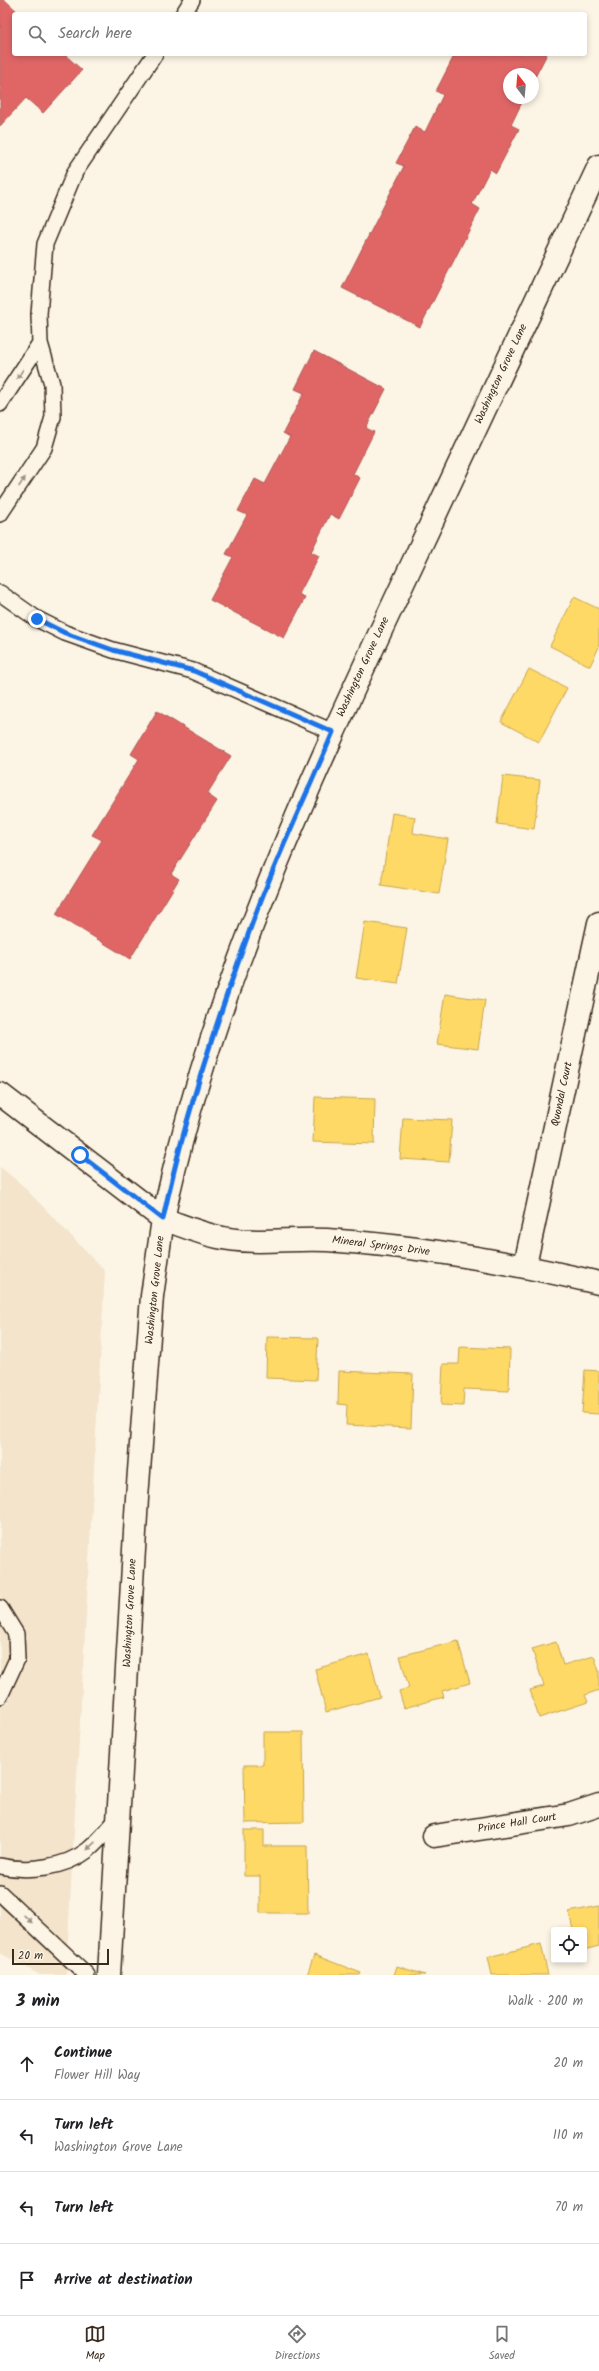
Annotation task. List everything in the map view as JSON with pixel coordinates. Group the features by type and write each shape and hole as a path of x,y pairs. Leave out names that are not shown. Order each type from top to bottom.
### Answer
{"street":[{"name":"Washington Grove Lane","path":"109,1975 137,1506 151,1304 163,1219 174,1165 207,1054 248,934 333,732 599,166"},
{"name":"Quondal Court","path":"525,1265 599,923"},
{"name":"Mineral Springs Drive","path":"0,1094 163,1219 218,1237 251,1240 326,1240 525,1265 599,1283"},
{"name":"Prince Hall Court","path":"434,1836 569,1815 599,1805"}],"lane":[{"path":"184,12 192,0"},
{"path":"0,514 44,448 53,417 52,384 40,343 39,314 45,244 75,172 154,56"},
{"path":"0,404 40,343"},
{"path":"0,593 37,619 65,633 113,650 194,671 333,732"},
{"path":"0,1608 16,1634 17,1659 0,1696"},
{"path":"0,1866 27,1870 58,1864 88,1850 118,1818"},
{"path":"0,1893 87,1975"}],"shaded area":[{"path":"0,1167 20,1183 105,1271 66,1975 40,1975 0,1953"}],"building: Homes":[{"path":"574,597 599,609 599,647 590,666 550,646"},
{"path":"529,669 567,688 539,742 501,722"},
{"path":"503,776 540,780 534,829 497,824"},
{"path":"392,813 415,817 413,833 448,839 439,894 381,885"},
{"path":"365,922 407,928 398,984 356,978"},
{"path":"445,994 485,1000 478,1049 437,1044"},
{"path":"315,1097 375,1099 374,1144 313,1142"},
{"path":"403,1118 452,1120 449,1162 400,1159"},
{"path":"267,1337 318,1338 316,1380 266,1378"},
{"path":"460,1347 510,1349 509,1391 464,1389 463,1406 441,1405 443,1364 459,1364"},
{"path":"585,1370 599,1371 599,1414 582,1413"},
{"path":"339,1371 413,1374 411,1428 346,1425 347,1405 338,1404"},
{"path":"458,1641 470,1683 442,1691 444,1697 404,1708 399,1691 409,1688 400,1656"},
{"path":"556,1642 563,1665 594,1656 599,1671 599,1690 585,1695 588,1702 539,1718 530,1690 544,1686 532,1649"},
{"path":"369,1654 380,1697 326,1712 315,1669"},
{"path":"263,1732 303,1732 304,1822 245,1823 244,1765 263,1765"},
{"path":"244,1830 264,1830 264,1846 307,1846 308,1913 260,1913 260,1876 244,1876"},
{"path":"599,1906 599,1946 587,1949 587,1927 572,1927 569,1912"},
{"path":"541,1944 548,1975 492,1975 488,1957"},
{"path":"314,1955 361,1973 360,1975 307,1975"},
{"path":"397,1966 425,1975 394,1975"}],"building: Shops":[{"path":"0,0 5,0 18,12 12,12 12,56 66,56 82,70 43,113 26,98 0,126"},
{"path":"454,56 546,56 539,69 539,68 503,68 503,104 521,104 511,125 519,129 496,173 490,169 472,204 480,209 420,327 342,288 404,166 396,163 415,127 425,132 443,95 436,91"},
{"path":"314,351 386,389 366,428 374,432 353,474 360,478 339,519 330,514 311,552 319,556 299,594 305,598 284,638 210,600 233,557 226,554 247,515 238,511 255,479 265,484 290,437 283,433 304,393 295,389"},
{"path":"157,711 231,756 207,794 217,801 171,874 179,879 130,959 56,914 102,840 92,835 139,759 131,754"}],"route":[{"path":"37,619 65,633 113,650 194,671 333,732 248,934 207,1054 174,1165 163,1219 80,1155"}]}
